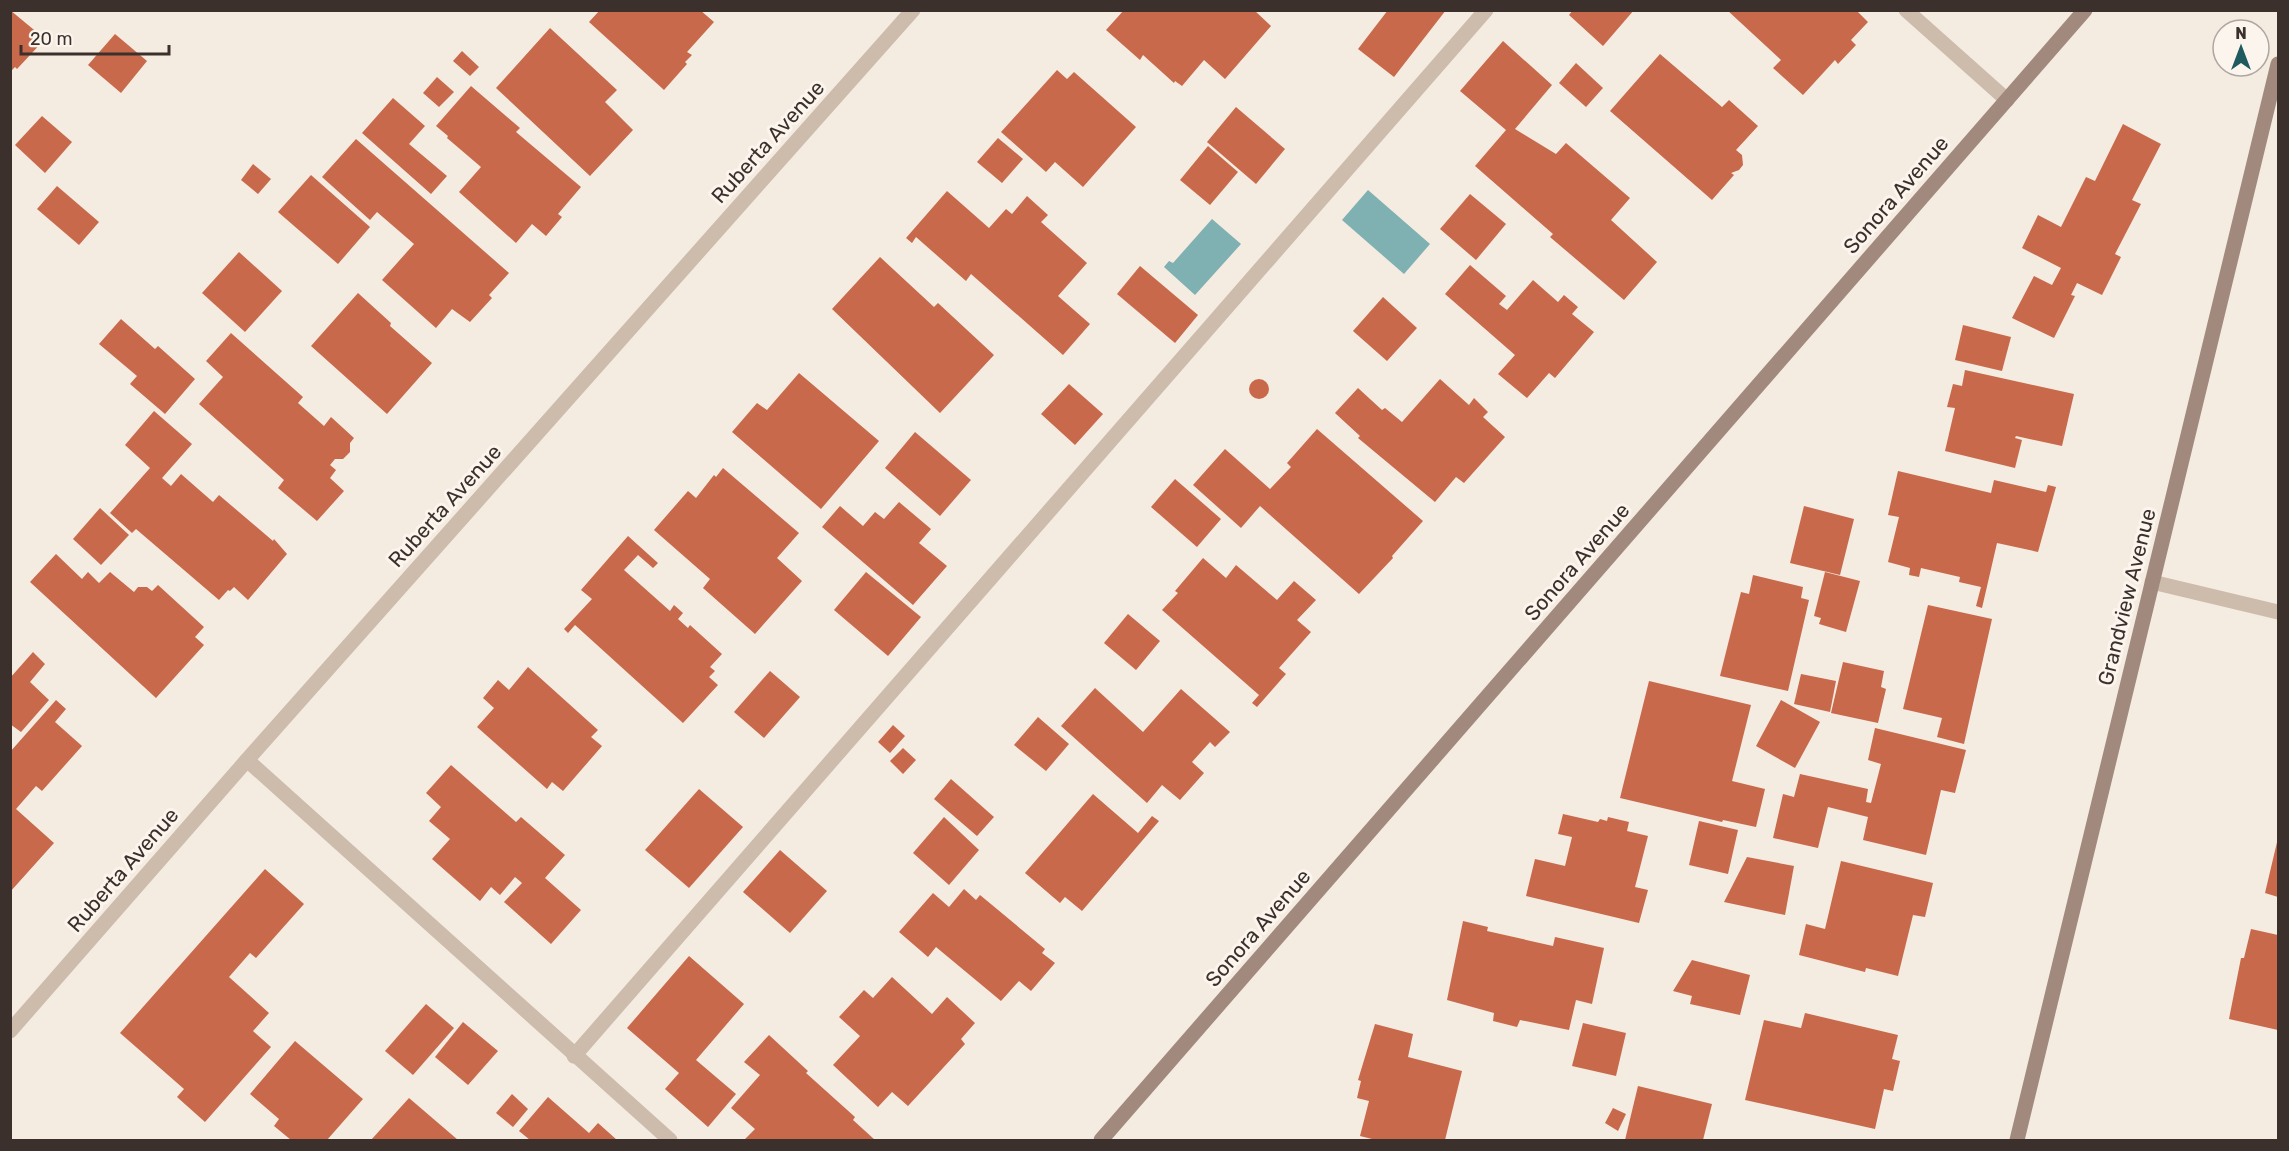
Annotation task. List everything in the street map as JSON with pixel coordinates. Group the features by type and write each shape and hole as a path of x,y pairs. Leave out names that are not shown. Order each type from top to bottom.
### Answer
{"street":[{"name":"Ruberta Avenue","path":"10,1031 913,10"},
{"path":"574,1056 1486,10"},
{"path":"1906,10 2007,100"},
{"name":"Sonora Avenue","path":"1101,1140 2085,10"},
{"name":"Grandview Avenue","path":"2017,1140 2278,64"},
{"path":"2152,582 2278,612"},
{"path":"248,760 574,1056 670,1140"}],"water":[{"path":"1368,190 1430,244 1404,274 1342,220"},
{"path":"1212,219 1241,244 1195,295 1164,267 1169,261 1173,263"}],"building":[{"path":"10,10 45,39 17,69 15,67 10,72"},
{"path":"600,10 700,10 714,22 687,52 692,55 685,62 687,64 664,90 589,22"},
{"path":"1124,10 1254,10 1271,26 1225,79 1204,60 1182,86 1175,81 1174,83 1143,55 1140,60 1106,30"},
{"path":"1388,10 1446,10 1394,77 1358,49"},
{"path":"1573,10 1634,10 1603,46 1569,15"},
{"path":"1727,10 1856,10 1868,22 1851,40 1856,45 1838,64 1835,60 1803,95 1773,68 1781,60"},
{"path":"550,28 617,90 605,102 633,130 590,176 496,88"},
{"path":"115,34 147,61 121,93 88,65"},
{"path":"1503,41 1552,85 1515,129 1556,154 1566,143 1630,198 1611,220 1657,262 1624,300 1550,237 1553,234 1475,166 1506,130 1460,91"},
{"path":"462,51 479,67 470,76 453,61"},
{"path":"1660,54 1722,107 1729,100 1758,126 1736,150 1742,155 1743,165 1739,170 1731,173 1734,175 1712,200 1610,111"},
{"path":"1576,63 1603,88 1586,107 1559,83"},
{"path":"1057,70 1067,79 1074,72 1136,127 1083,187 1055,162 1046,172 1001,132"},
{"path":"437,77 454,92 439,107 423,93"},
{"path":"471,86 520,128 516,132 581,187 558,214 562,217 546,236 532,224 516,243 459,192 481,167 436,126"},
{"path":"393,98 425,126 409,144 447,176 431,194 362,133"},
{"path":"1236,107 1285,149 1256,184 1207,142"},
{"path":"42,116 72,142 45,173 15,145"},
{"path":"2123,124 2161,144 2132,200 2141,204 2115,254 2121,257 2102,295 2077,283 2071,295 2075,296 2054,338 2012,318 2034,276 2052,285 2061,268 2022,248 2038,215 2061,227 2086,177 2095,181"},
{"path":"998,138 1023,159 1002,183 977,162"},
{"path":"356,139 509,273 489,295 492,298 470,322 452,309 436,328 382,280 414,244 377,212 370,220 322,177"},
{"path":"1208,146 1238,172 1210,205 1180,180"},
{"path":"253,164 271,179 258,194 241,180"},
{"path":"311,175 370,227 338,264 278,212"},
{"path":"57,186 99,222 79,245 37,209"},
{"path":"947,191 989,228 1006,209 1012,214 1027,196 1048,215 1041,222 1087,263 1058,296 1090,324 1063,355 971,274 966,281 916,237 912,243 906,238"},
{"path":"1470,194 1506,224 1476,260 1440,229"},
{"path":"239,252 282,291 245,332 202,293"},
{"path":"880,257 934,307 938,303 994,355 940,413 832,309"},
{"path":"1470,265 1506,296 1499,304 1507,310 1533,280 1558,302 1564,295 1578,307 1572,314 1594,332 1555,378 1549,373 1527,398 1498,374 1515,355 1445,294"},
{"path":"1140,266 1198,315 1175,343 1117,294"},
{"path":"358,293 391,323 390,326 432,363 387,414 311,346"},
{"path":"1383,297 1417,328 1387,361 1353,331"},
{"path":"121,319 155,349 158,346 195,379 165,414 130,384 137,376 99,344"},
{"path":"1963,325 2011,337 2002,371 1955,360"},
{"path":"231,333 303,397 298,403 324,426 331,417 354,438 350,443 350,452 343,459 335,459 330,465 336,470 330,478 344,491 317,521 278,488 284,480 199,404 223,377 206,361"},
{"path":"1965,370 2074,394 2062,446 2016,436 2015,438 2022,440 2015,468 1945,451 1955,408 1947,407 1953,384 1962,386"},
{"path":"799,373 879,441 821,509 732,432 757,403 767,410"},
{"path":"1259,379 1266,382 1269,389 1266,396 1259,399 1252,396 1249,389 1252,382"},
{"path":"1440,379 1469,405 1474,398 1488,412 1483,417 1505,437 1464,483 1456,477 1435,502 1358,438 1360,436 1335,413 1358,388 1382,410 1385,408 1402,422"},
{"path":"1069,384 1103,414 1075,445 1041,414"},
{"path":"154,411 192,444 162,478 171,486 181,474 213,502 219,495 273,541 274,539 287,554 248,600 234,587 219,600 136,529 132,533 110,513 150,468 125,445"},
{"path":"1317,429 1423,521 1392,556 1393,558 1359,594 1260,506 1241,528 1193,485 1225,449 1270,489 1291,467 1287,463"},
{"path":"915,432 971,480 940,516 885,468"},
{"path":"723,468 799,533 777,558 802,581 755,634 703,588 710,579 654,530 688,491 696,498 714,475 716,477"},
{"path":"1898,471 1991,493 1994,480 2046,492 2048,485 2056,487 2038,552 1997,543 1982,608 1976,606 1981,587 1959,582 1960,577 1921,568 1919,577 1909,575 1910,568 1888,562 1899,517 1888,515"},
{"path":"1175,479 1221,519 1197,547 1151,507"},
{"path":"899,502 931,529 919,543 947,566 913,605 822,527 840,506 863,526 875,512 884,519"},
{"path":"1804,506 1854,519 1840,575 1790,563"},
{"path":"100,508 129,535 101,565 73,539"},
{"path":"628,536 658,563 653,568 638,555 624,570 670,611 674,605 683,613 678,619 688,628 690,625 722,654 710,667 715,671 709,677 718,685 683,723 575,625 568,633 564,629 592,599 581,590"},
{"path":"56,554 82,579 88,572 99,583 110,572 134,592 138,587 147,587 152,591 158,585 204,627 195,637 204,645 156,698 30,582"},
{"path":"1203,558 1226,578 1236,565 1277,600 1294,581 1316,600 1297,620 1311,632 1279,668 1286,674 1257,707 1252,703 1259,695 1162,610 1178,593 1175,591"},
{"path":"866,572 921,617 888,656 834,610"},
{"path":"1825,572 1860,581 1846,632 1819,624 1821,618 1814,616"},
{"path":"1753,575 1803,587 1801,598 1809,600 1788,691 1720,676 1741,592 1749,594"},
{"path":"1928,605 1992,619 1964,744 1937,737 1942,718 1903,709"},
{"path":"1128,614 1160,641 1136,670 1104,643"},
{"path":"33,652 45,664 30,682 49,700 21,732 10,724 10,678"},
{"path":"1843,662 1884,671 1881,687 1886,689 1878,723 1831,713"},
{"path":"528,667 598,730 591,737 602,746 563,791 552,782 547,789 477,727 494,708 483,698 498,680 509,690"},
{"path":"770,671 800,697 764,738 734,712"},
{"path":"1801,674 1836,681 1830,712 1794,704"},
{"path":"1649,681 1751,705 1732,781 1765,789 1756,827 1723,820 1722,822 1620,798"},
{"path":"1095,688 1143,732 1181,689 1230,732 1215,747 1210,742 1192,762 1204,773 1180,800 1162,785 1147,803 1061,726"},
{"path":"56,700 66,709 55,722 82,746 42,791 36,786 16,809 54,843 10,892 10,767 12,765 10,752"},
{"path":"1781,700 1820,722 1795,768 1756,746"},
{"path":"1038,717 1069,744 1046,771 1014,745"},
{"path":"893,725 905,736 890,753 878,742"},
{"path":"1875,728 1966,750 1955,793 1941,790 1926,855 1863,840 1868,817 1828,807 1818,848 1773,838 1783,794 1794,797 1800,774 1868,789 1866,802 1871,803 1881,764 1868,760"},
{"path":"903,748 916,760 903,774 890,761"},
{"path":"451,765 516,822 521,817 565,855 545,878 581,910 551,944 504,902 522,883 515,877 500,895 491,887 480,901 432,859 450,839 429,821 441,807 426,793"},
{"path":"951,779 994,817 977,836 934,799"},
{"path":"699,789 743,827 689,888 645,850"},
{"path":"1093,794 1138,833 1152,816 1159,821 1082,911 1065,897 1060,903 1025,873"},
{"path":"1563,814 1598,822 1600,819 1607,821 1608,817 1629,822 1627,831 1648,836 1635,887 1648,890 1639,923 1526,896 1535,859 1565,866 1572,837 1558,834"},
{"path":"944,817 979,850 949,885 913,853"},
{"path":"1699,821 1738,830 1728,874 1689,865"},
{"path":"2278,838 2278,897 2265,893"},
{"path":"780,850 827,891 790,933 743,892"},
{"path":"1747,857 1794,866 1785,915 1724,902"},
{"path":"1841,861 1933,883 1925,917 1913,915 1898,976 1866,968 1865,972 1799,955 1806,924 1825,929"},
{"path":"265,869 304,904 256,958 250,953 229,977 269,1013 253,1031 271,1047 205,1122 177,1097 184,1089 120,1033"},
{"path":"964,889 976,900 980,895 1045,949 1042,953 1055,963 1031,991 1019,981 1001,1001 936,947 928,957 899,932 933,893 949,907"},
{"path":"1463,921 1488,927 1487,931 1553,946 1555,937 1604,948 1592,1004 1576,1000 1569,1030 1520,1020 1517,1027 1493,1021 1494,1013 1447,1000"},
{"path":"2251,929 2278,935 2278,1030 2229,1019 2241,958 2244,958"},
{"path":"689,956 744,1004 696,1060 736,1094 708,1127 665,1089 679,1073 627,1028"},
{"path":"1692,960 1750,975 1740,1015 1690,1004 1692,996 1673,991"},
{"path":"892,977 932,1014 947,997 975,1023 961,1039 965,1044 908,1106 892,1092 878,1107 833,1065 860,1036 839,1017 864,990 873,998"},
{"path":"426,1004 454,1028 413,1075 385,1051"},
{"path":"1805,1013 1898,1035 1892,1059 1900,1061 1893,1091 1884,1089 1875,1129 1745,1100 1764,1020 1801,1028"},
{"path":"463,1022 498,1051 468,1085 435,1057"},
{"path":"1583,1023 1626,1033 1616,1076 1572,1066"},
{"path":"1375,1024 1413,1034 1408,1057 1462,1071 1445,1140 1376,1140 1360,1136 1369,1101 1357,1098 1361,1081 1358,1080"},
{"path":"769,1035 808,1071 806,1073 855,1117 853,1120 875,1140 744,1140 755,1129 731,1108 760,1075 744,1062"},
{"path":"295,1041 363,1099 327,1140 291,1140 274,1126 279,1119 250,1094"},
{"path":"1638,1086 1712,1104 1703,1140 1625,1140"},
{"path":"512,1094 528,1109 513,1127 496,1113"},
{"path":"548,1097 589,1133 598,1123 617,1140 530,1140 519,1131"},
{"path":"409,1098 458,1140 371,1140"},
{"path":"1613,1108 1626,1114 1618,1131 1605,1123"}]}
